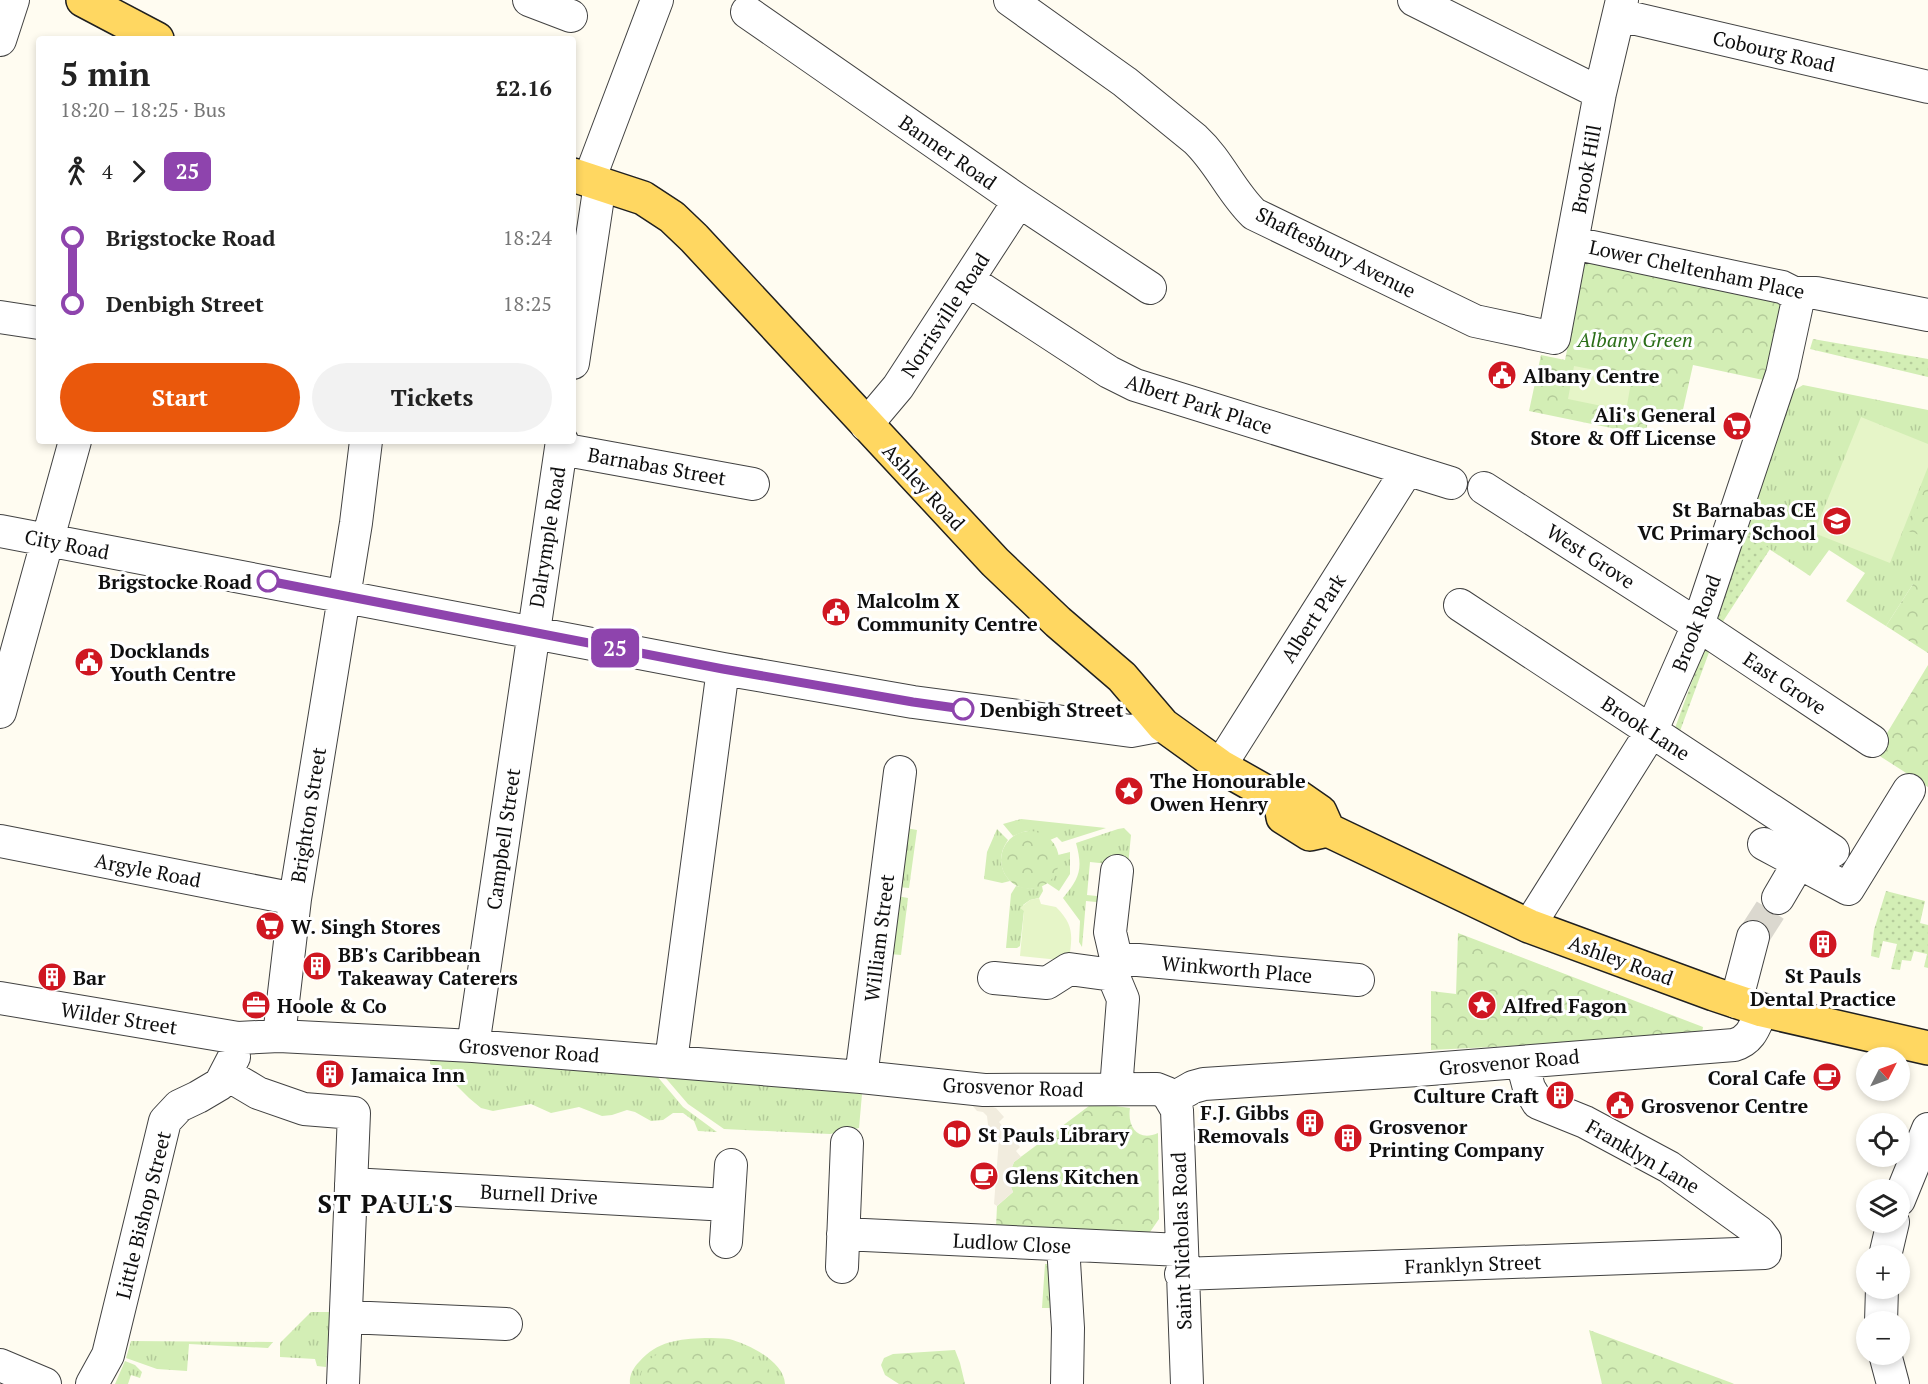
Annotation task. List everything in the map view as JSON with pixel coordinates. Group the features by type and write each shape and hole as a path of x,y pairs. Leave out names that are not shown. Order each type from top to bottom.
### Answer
{"main road":[{"path":"83,0 151,36"},
{"name":"Ashley Road","path":"587,180 644,198 672,217 995,562 1058,622 1122,677 1163,725 1220,766 1280,800 1284,817 1310,834 1328,830 1529,926 1749,1006 1928,1048"}],"street":[{"path":"0,40 13,0"},
{"path":"529,0 571,16"},
{"path":"576,324 587,180 657,0"},
{"name":"Shaftesbury Avenue","path":"1010,0 1125,82 1195,139 1206,149 1241,201 1254,214 1475,321 1554,338"},
{"path":"1414,0 1600,93"},
{"name":"Brook Hill","path":"1554,338 1600,93 1621,7"},
{"name":"Cobourg Road","path":"1621,7 1928,87"},
{"name":"Banner Road","path":"747,12 1018,201 1150,288"},
{"name":"Norrisville Road","path":"866,425 898,387 1018,201"},
{"name":"Lower Cheltenham Place","path":"1573,243 1782,287 1794,293 1816,293 1928,315"},
{"name":"Albert Park Place","path":"968,280 1109,372 1135,385 1451,483"},
{"name":"Brook Road","path":"1529,926 1651,732 1698,625 1782,374 1798,300 1794,293"},
{"path":"0,317 36,323"},
{"path":"0,712 74,444"},
{"name":"Brighton Street","path":"279,1036 295,898 356,523 366,444"},
{"name":"Barnabas Street","path":"561,445 753,484"},
{"name":"Dalrymple Road","path":"533,633 561,445"},
{"name":"Albert Park","path":"1220,766 1407,471"},
{"name":"West Grove","path":"1484,488 1698,625"},
{"name":"City Road","path":"0,531 723,669 913,702 1131,731 1163,725"},
{"name":"Brook Lane","path":"1460,605 1833,851"},
{"name":"East Grove","path":"1698,625 1872,741"},
{"name":"Campbell Street","path":"473,1046 533,633"},
{"path":"671,1061 723,669"},
{"path":"1764,844 1848,889 1909,790"},
{"name":"William Street","path":"861,1077 906,792"},
{"name":"Argyle Road","path":"0,841 295,898"},
{"path":"1779,898 1798,864"},
{"path":"1116,1089 1123,999 1114,967 1110,932 1117,871"},
{"name":"Grosvenor Road","path":"238,1038 279,1036 473,1046 861,1077 984,1090 1157,1089 1167,1092 1172,1099 1193,1087 1204,1084 1734,1045 1750,1036 1749,1006 1753,937"},
{"name":"Winkworth Place","path":"994,978 1047,983 1069,969 1114,967 1358,981"},
{"name":"Wilder Street","path":"0,999 238,1038"},
{"name":"Little Bishop Street","path":"92,1384 108,1355 165,1121 179,1106 220,1084 234,1057 238,1038"},
{"name":"Franklyn Lane","path":"1522,1062 1529,1088 1538,1102 1585,1122 1669,1167 1759,1232 1765,1240 1765,1253"},
{"path":"226,1074 258,1093 304,1109 354,1113 343,1384"},
{"name":"Saint Nicholas Road","path":"1172,1099 1176,1110 1187,1384"},
{"path":"1908,1179 1928,1129"},
{"path":"842,1268 847,1143"},
{"path":"726,1242 731,1165"},
{"name":"Burnell Drive","path":"351,1184 728,1205"},
{"name":"Ludlow Close","path":"843,1234 1062,1245 1181,1262"},
{"path":"1059,1384 1068,1328 1062,1245"},
{"name":"Franklyn Street","path":"1181,1262 1765,1253"},
{"path":"347,1317 506,1324"},
{"path":"0,1365 45,1384"},
{"path":"1888,1365 1893,1384"}],"green space":[{"name":"Albany Green","path":"1585,262 1784,304 1768,381 1693,365 1682,414 1651,408 1645,435 1529,411 1541,355 1565,360"},
{"path":"1813,339 1928,359 1928,377 1810,349"},
{"path":"1574,366 1632,377 1626,411 1568,399"},
{"name":"St Barnabas CE VC Primary School","path":"1803,385 1928,410 1928,584 1913,584 1886,626 1846,601 1865,573 1829,550 1810,576 1742,531 1786,395"},
{"path":"1861,417 1928,444 1928,467 1890,563 1814,533"},
{"path":"1928,480 1928,538 1908,531"},
{"path":"1742,531 1770,549 1722,623 1716,618"},
{"path":"1913,584 1928,584 1928,653 1886,626"},
{"path":"1706,643 1711,647 1680,731 1675,728"},
{"path":"1928,665 1928,787 1875,753"},
{"path":"1021,819 1106,828 1062,842 1057,837 1050,840 1026,831 1013,836 1003,824"},
{"path":"906,828 917,830 909,888 898,887"},
{"path":"1124,828 1131,835 1128,866 1090,862 1087,895 1106,897 1106,903 1086,901 1082,947 1079,942 1080,921 1063,898 1078,872 1079,860 1076,843"},
{"path":"997,829 1008,840 1001,861 1010,881 1002,883 984,879 987,852"},
{"path":"1030,831 1041,833 1054,844 1059,860 1057,871 1046,884 1030,889 1019,887 1006,876 1001,860 1003,849 1014,836"},
{"path":"1070,852 1070,874 1059,891 1047,883 1057,869 1058,855"},
{"path":"1016,886 1031,889 1042,886 1043,891 1039,898 1023,905 1020,946 1006,948 1011,894"},
{"path":"1886,891 1925,901 1920,923 1928,925 1928,968 1924,967 1927,954 1914,951 1911,961 1902,960 1900,970 1891,969 1897,944 1883,941 1879,958 1871,956 1874,930"},
{"path":"897,896 908,898 901,955 890,954"},
{"path":"1039,898 1041,904 1056,907 1069,926 1071,938 1069,961 1020,956 1024,911 1020,908 1030,900"},
{"path":"1458,933 1703,1027 1702,1033 1431,1050 1431,991 1456,994"},
{"path":"430,1060 656,1075 683,1107 717,1132 698,1131 694,1121 683,1113 673,1113 663,1120 651,1121 627,1110 602,1116 579,1107 551,1113 531,1104 493,1111 481,1108 442,1071 430,1064"},
{"path":"663,1075 862,1094 859,1128 830,1134 724,1129 688,1104"},
{"path":"1093,1103 1130,1108 1130,1121 1135,1131 1145,1136 1158,1133 1159,1219 1150,1232 996,1227 997,1206 1013,1192 1010,1177 1014,1162"},
{"path":"1045,1264 1055,1264 1051,1308 1042,1308"},
{"path":"311,1312 330,1312 326,1367 317,1366 315,1359 280,1357 280,1343"},
{"path":"1589,1330 1732,1383 1734,1384 1602,1384"},
{"path":"729,1339 755,1349 778,1368 785,1384 630,1384 635,1367 646,1355 661,1345 677,1340"},
{"path":"131,1341 273,1342 268,1348 189,1344 187,1371 157,1369 126,1358"},
{"path":"687,1347 730,1348 759,1359 772,1374 775,1384 640,1384 642,1372 655,1356 665,1351"},
{"path":"955,1350 965,1384 899,1384 885,1375 881,1365 884,1358 893,1354"},
{"path":"125,1361 135,1365 142,1372 140,1378 131,1375 128,1384 115,1384"}],"shaded area":[{"path":"966,1098 983,1099 989,1106 996,1108 1004,1117 999,1122 1020,1147 1016,1151 1021,1157 1014,1162 1010,1172 1009,1182 1013,1192 997,1206 994,1204 999,1138 988,1125 987,1116 977,1111"}],"tunnel":[{"path":"1753,937 1778,898"}],"bus line":[{"name":"25","path":"268,581 723,669 963,709"}],"place":[{"name":"Albany Centre","path":"1502,375"},
{"name":"Ali's General Store & Off License","path":"1737,426"},
{"name":"St Barnabas CE VC Primary School","path":"1837,521"},
{"name":"Brigstocke Road","path":"268,581"},
{"name":"Malcolm X Community Centre","path":"836,612"},
{"name":"Docklands Youth Centre","path":"89,662"},
{"name":"Denbigh Street","path":"963,709"},
{"name":"The Honourable Owen Henry","path":"1129,791"},
{"name":"W. Singh Stores","path":"270,926"},
{"name":"St Pauls Dental Practice","path":"1823,944"},
{"name":"BB's Caribbean Takeaway Caterers","path":"317,966"},
{"name":"Bar","path":"52,977"},
{"name":"Hoole & Co","path":"256,1005"},
{"name":"Alfred Fagon","path":"1482,1005"},
{"name":"Jamaica Inn","path":"330,1074"},
{"name":"Coral Cafe","path":"1827,1077"},
{"name":"Culture Craft","path":"1560,1095"},
{"name":"Grosvenor Centre","path":"1620,1105"},
{"name":"F.J. Gibbs Removals","path":"1310,1123"},
{"name":"St Pauls Library","path":"957,1134"},
{"name":"Grosvenor Printing Company","path":"1348,1138"},
{"name":"Glens Kitchen","path":"984,1176"}],"district":[{"name":"ST PAUL'S","path":"386,1203"}]}
